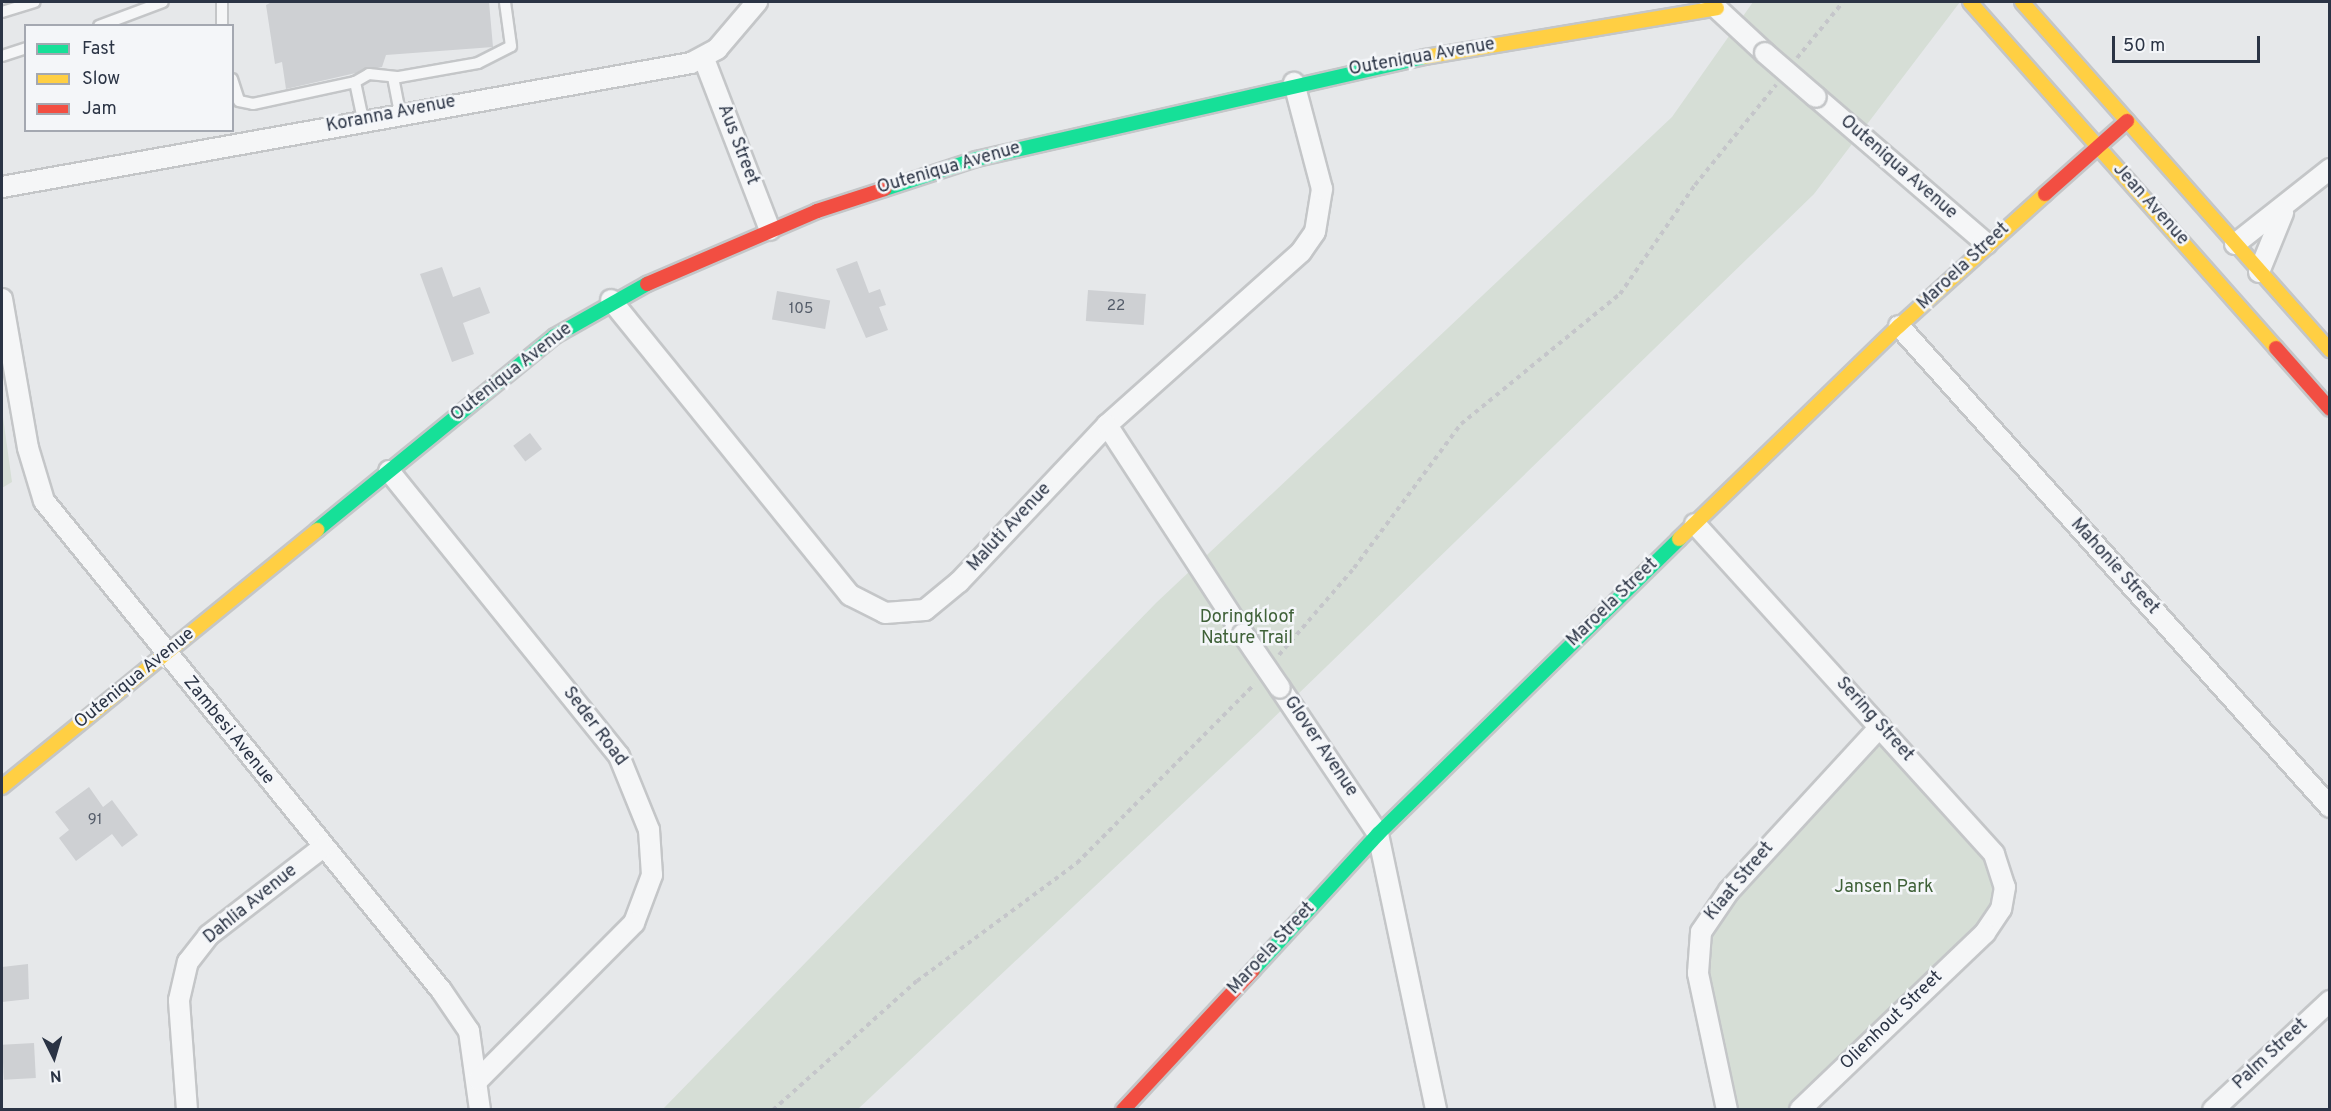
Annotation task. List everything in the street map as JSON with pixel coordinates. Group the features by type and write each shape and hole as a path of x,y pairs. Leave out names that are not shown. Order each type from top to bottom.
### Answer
{"street":[{"path":"704,59 757,2"},
{"name":"Jean Avenue","path":"1970,2 2330,409"},
{"path":"2021,2 2035,35 2072,83"},
{"name":"Jean Avenue","path":"2021,2 2330,350"},
{"name":"Outeniqua Avenue","path":"2,787 555,336 611,300 770,230 945,168 1294,83 1440,53 1714,5 1765,53 1987,244"},
{"name":"Koranna Avenue","path":"2,187 704,59"},
{"name":"Aus Street","path":"704,59 770,230"},
{"name":"Maluti Avenue","path":"611,300 826,570 850,595 885,613 905,615 941,600 1107,425 1301,252 1315,232 1322,189 1294,83"},
{"path":"2091,114 2098,147"},
{"name":"Maroela Street","path":"1123,1110 1378,834 1899,326 1987,244 2127,121"},
{"path":"2235,244 2286,208 2330,169"},
{"path":"2259,272 2286,208"},
{"name":"Zambesi Avenue","path":"2,299 28,448 44,501 463,1023 475,1053 480,1110"},
{"name":"Mahonie Street","path":"1899,326 2330,807"},
{"name":"Glover Avenue","path":"1107,425 1243,634 1378,834 1436,1110"},
{"name":"Seder Road","path":"389,471 619,756 649,830 652,874 634,923 478,1080"},
{"name":"Sering Street","path":"1695,524 1880,726 1999,865 2004,896 1985,933"},
{"name":"Kiaat Street","path":"1727,1110 1698,973 1701,932 1722,898 1880,726"},
{"name":"Dahlia Avenue","path":"187,1110 179,1000 188,962 209,935 322,848"},
{"name":"Olienhout Street","path":"1800,1110 1985,933"},
{"name":"Palm Street","path":"2213,1110 2330,1001"}],"lane":[{"path":"2,12 35,2"},
{"path":"104,24 163,2"},
{"path":"222,2 222,24"},
{"path":"234,85 239,100 248,104 355,82 374,73 393,77 506,53 512,41 505,2"},
{"path":"2,56 24,49"},
{"path":"393,77 400,113"},
{"path":"355,82 363,120"}],"path":[{"path":"1791,66 1842,2"},
{"path":"1276,659 1354,568 1461,424 1620,294 1695,185 1784,75"},
{"path":"773,1110 917,981 1077,863 1261,677"}],"green space":[{"name":"Doringkloof Nature Trail","path":"1753,2 1960,2 1814,194 1261,730 858,1109 662,1110 1156,603 1672,117"},
{"path":"2,410 12,482 2,488"},
{"name":"Jansen Park","path":"1882,735 1997,850 2011,895 1794,1109 1733,1109 1701,952 1716,912"}],"building":[{"path":"272,2 489,2 493,47 386,55 382,67 286,89 282,62 275,64 266,5"},
{"path":"857,261 869,293 880,289 886,305 879,307 888,330 866,338 836,269"},
{"path":"442,267 453,297 480,287 490,313 463,323 474,354 452,362 420,274"},
{"path":"1088,290 1146,294 1144,325 1086,321"},
{"path":"777,291 830,300 825,329 772,320"},
{"path":"530,433 542,449 525,462 513,446"},
{"path":"89,787 103,807 112,800 138,835 122,847 112,834 76,861 59,838 69,830 55,812"},
{"path":"28,964 29,999 2,1002 2,967"},
{"path":"34,1043 36,1078 4,1080 2,1045"}],"traffic: fast":[{"path":"885,189 976,159 1425,57"},
{"path":"317,530 555,336 647,284"},
{"path":"1253,970 1378,834 1679,539"}],"traffic: slow":[{"path":"1970,2 2276,348"},
{"path":"2022,2 2330,350"},
{"path":"1425,57 1717,8"},
{"path":"1679,539 1899,326 2045,194"},
{"path":"2,787 317,530"}],"traffic: jam":[{"path":"2045,194 2127,121"},
{"path":"647,284 817,211 885,189"},
{"path":"2276,348 2330,409"},
{"path":"1123,1110 1253,970"}]}
